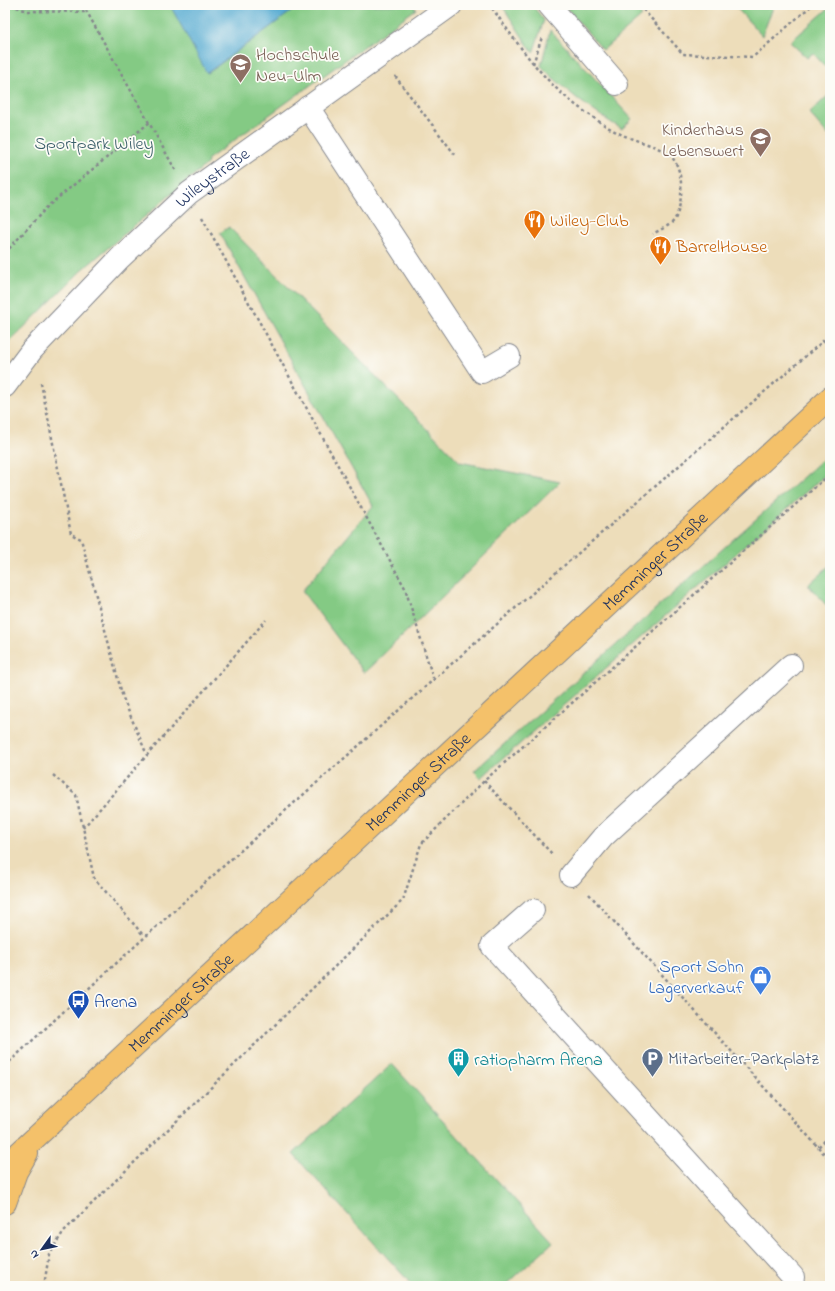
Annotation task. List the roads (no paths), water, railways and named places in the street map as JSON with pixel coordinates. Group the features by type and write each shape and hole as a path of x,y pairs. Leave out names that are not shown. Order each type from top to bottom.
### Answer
{"main road":[{"name":"Memminger Straße","path":"5,1166 830,398"},
{"path":"5,1203 16,1172 38,1135"}],"street":[{"path":"549,5 617,84"},
{"name":"Wileystraße","path":"5,386 32,350 120,258 189,194 448,6"},
{"path":"308,108 482,372 509,356"},
{"path":"571,875 603,837 791,665"},
{"path":"533,910 492,946 793,1277"}],"water":[{"path":"170,5 300,5 207,73"}],"place":[{"name":"Hochschule Neu-Ulm","path":"241,84"},
{"name":"Kinderhaus Lebenswert","path":"760,158"},
{"name":"Wiley-Club","path":"535,240"},
{"name":"BarrelHouse","path":"661,266"},
{"name":"Sport Sohn Lagerverkauf","path":"760,996"},
{"name":"Arena","path":"79,1020"},
{"name":"ratiopharm Arena","path":"458,1078"},
{"name":"Mitarbeiter-Parkplatz","path":"653,1078"}],"park label":[{"name":"Sportpark Wiley","path":"94,143"}]}
